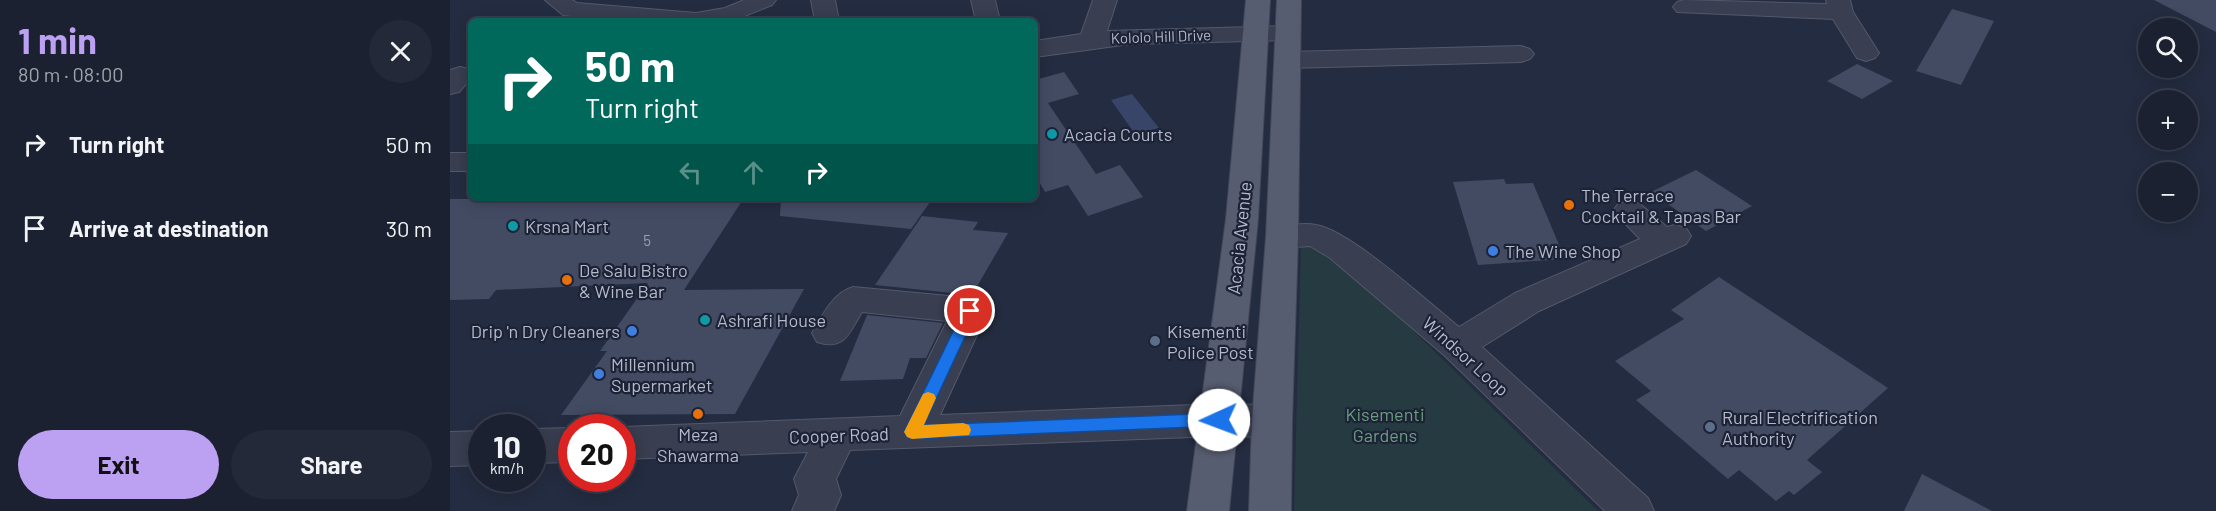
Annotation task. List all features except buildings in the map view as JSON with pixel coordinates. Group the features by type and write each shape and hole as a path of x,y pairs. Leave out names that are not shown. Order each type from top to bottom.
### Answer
{"main road":[{"name":"Acacia Avenue","path":"1208,511 1242,219 1258,0"},
{"path":"1270,511 1272,421 1282,237 1289,0"}],"street":[{"path":"716,18 765,0"},
{"path":"824,0 827,18"},
{"path":"982,0 987,18"},
{"path":"1092,39 1105,0"},
{"path":"1685,7 1839,6 1866,54"},
{"path":"568,8 633,18"},
{"name":"Kololo Hill Drive","path":"1038,48 1092,39 1173,33 1256,34 1288,46 1521,54"},
{"path":"450,162 468,162"},
{"path":"1457,345 1527,302 1669,239 1629,212"},
{"name":"Windsor Loop","path":"1282,237 1315,235 1342,250 1457,345 1632,511"},
{"path":"830,333 853,299 970,311 912,432"},
{"name":"Cooper Road","path":"636,442 1219,420 1272,421"},
{"path":"813,511 820,495 815,479 838,435"},
{"path":"450,449 468,448"}],"green space":[{"name":"Kisementi Gardens","path":"1301,246 1323,249 1385,303 1598,511 1294,511"}],"water":[{"path":"1132,94 1159,128 1135,134 1111,100"}],"slow traffic":[{"path":"928,398 912,432 963,430"}],"place":[{"name":"Acacia Courts","path":"1052,134"},
{"name":"The Terrace Cocktail & Tapas Bar","path":"1569,205"},
{"name":"Krsna Mart","path":"513,226"},
{"name":"The Wine Shop","path":"1493,251"},
{"name":"De Salu Bistro & Wine Bar","path":"567,280"},
{"name":"Ashrafi House","path":"705,320"},
{"name":"Drip 'n Dry Cleaners","path":"632,331"},
{"name":"Kisementi Police Post","path":"1155,341"},
{"name":"Millennium Supermarket","path":"599,374"},
{"name":"Meza Shawarma","path":"698,414"},
{"name":"Rural Electrification Authority","path":"1710,427"}],"route":[{"path":"970,311 912,432 1219,420"}]}
